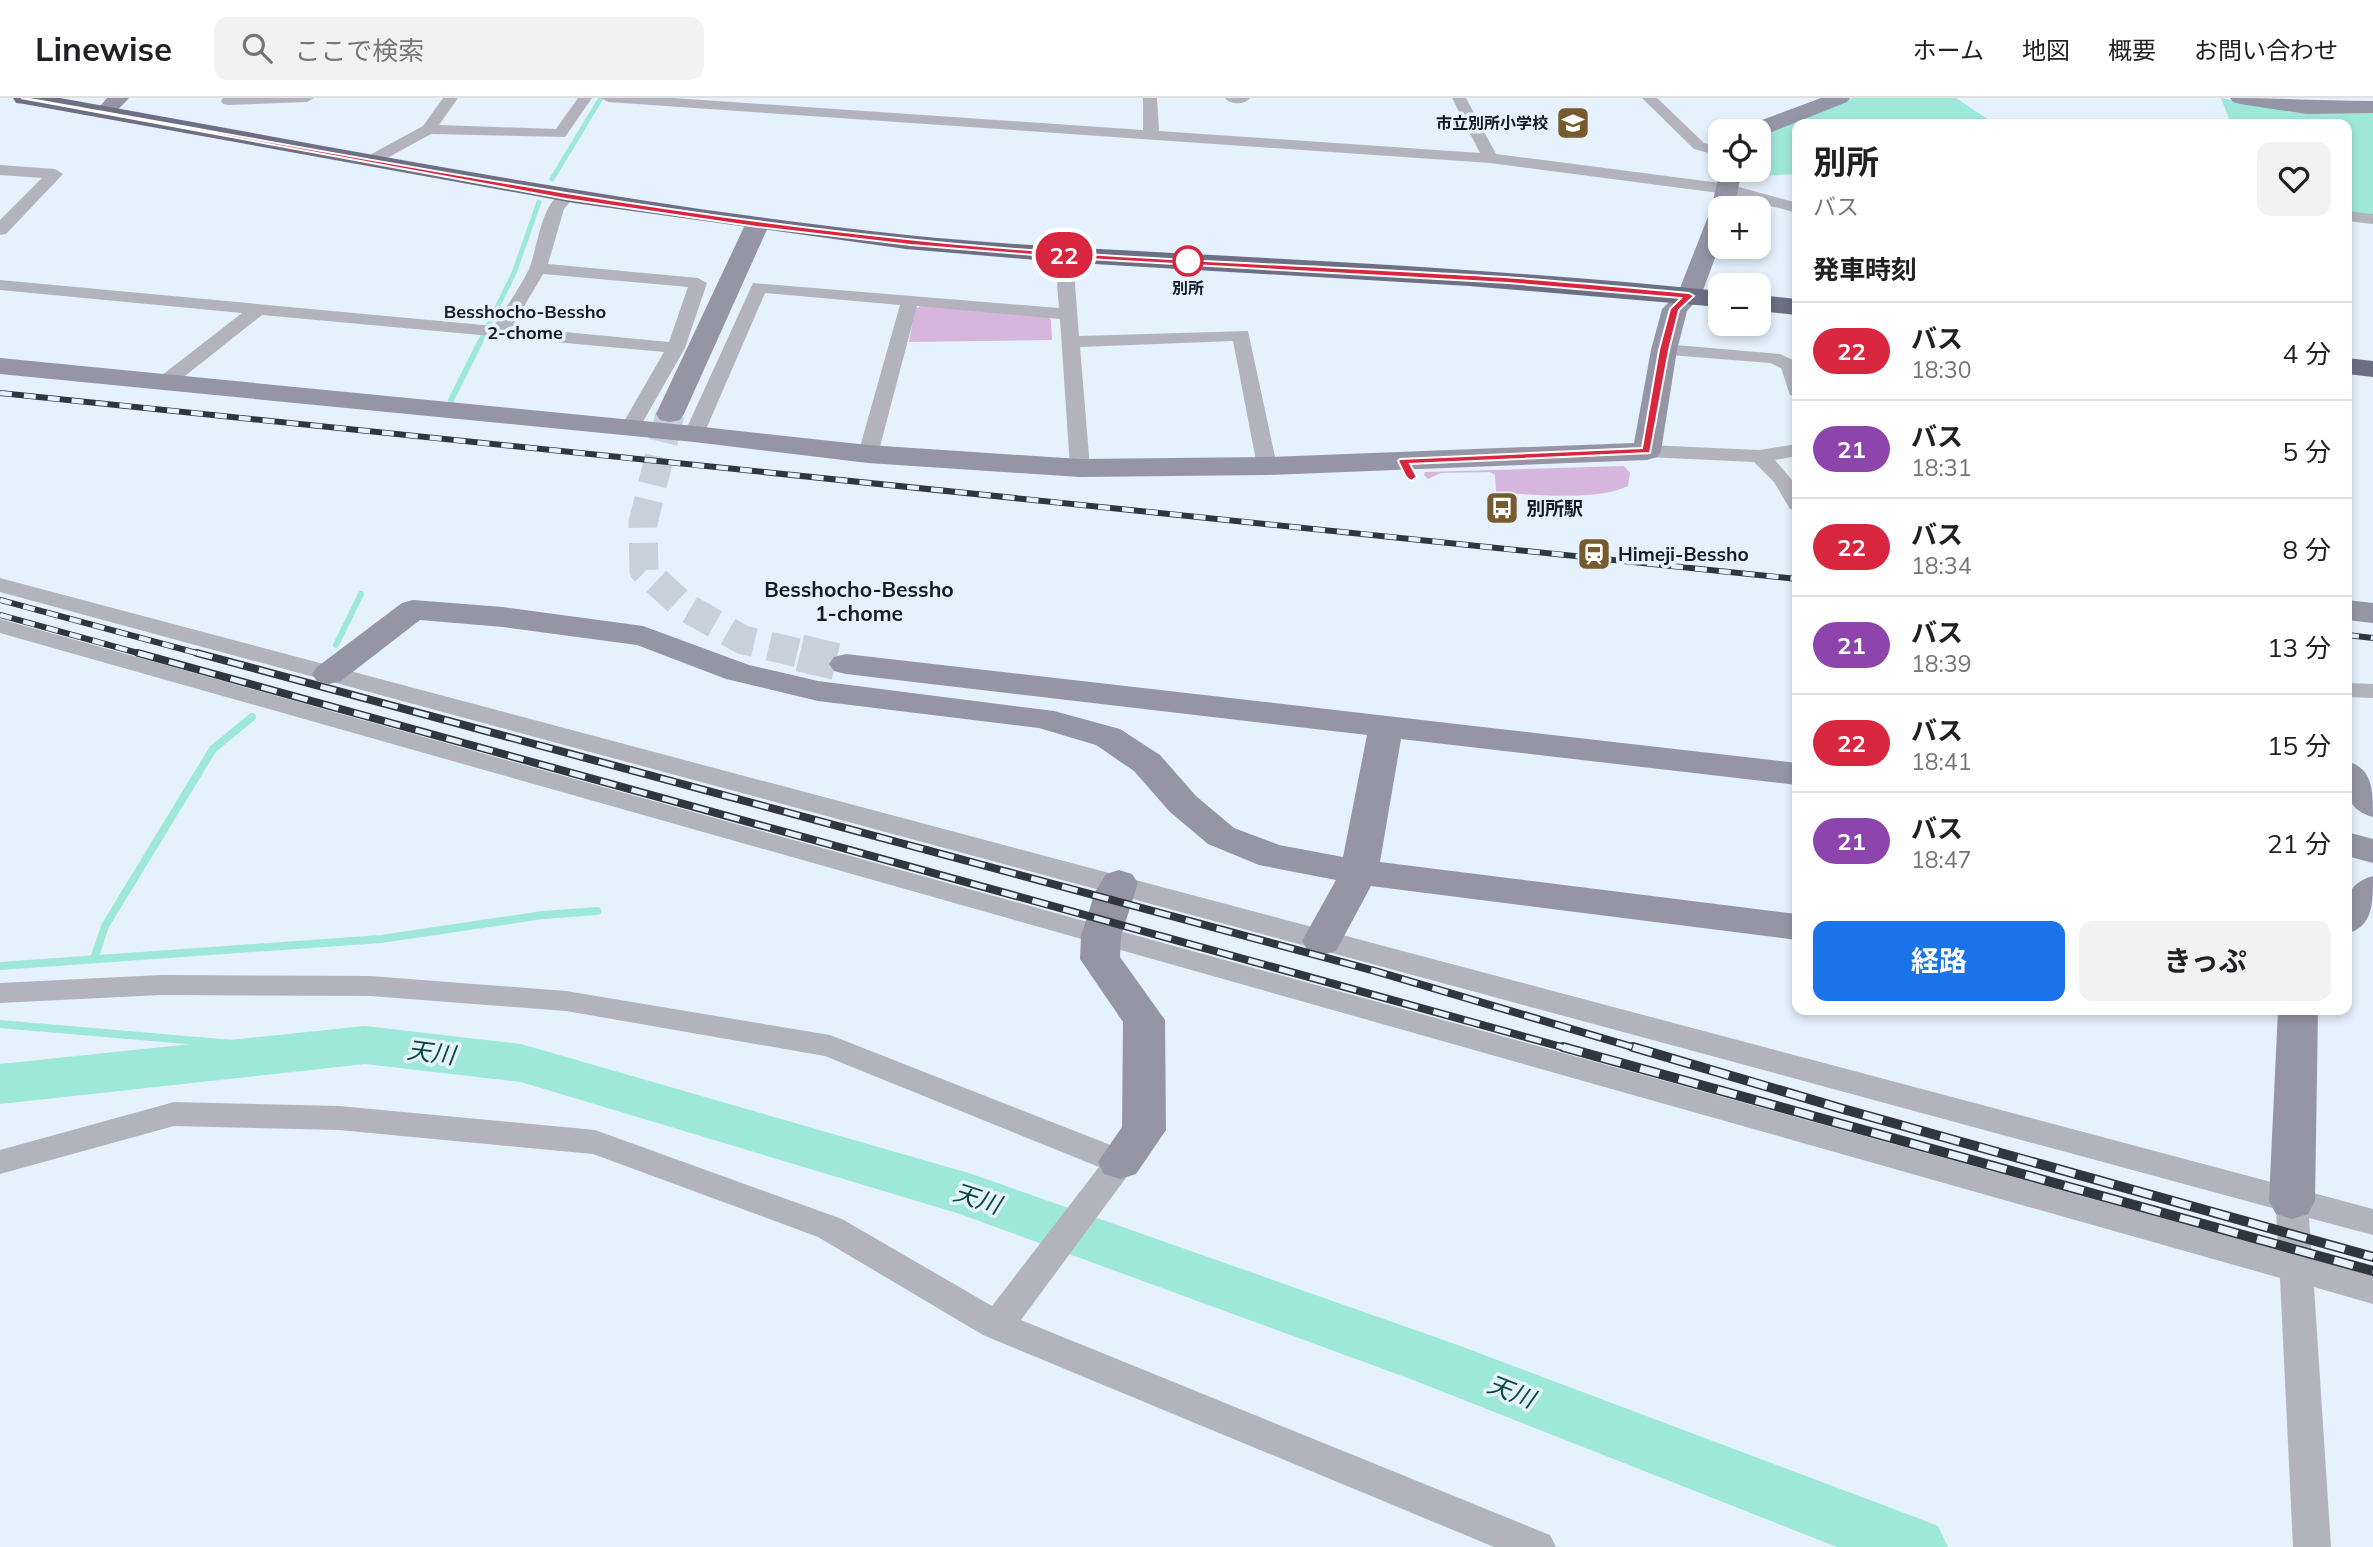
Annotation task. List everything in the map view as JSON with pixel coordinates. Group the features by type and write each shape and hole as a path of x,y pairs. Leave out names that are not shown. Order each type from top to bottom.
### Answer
{"highway":[{"path":"24,98 112,105 372,160 566,197 757,225 1070,256 1482,278 1708,298"},
{"path":"1771,304 1792,306"},
{"path":"2352,367 2373,369"}],"street":[{"path":"230,98 228,101 307,98"},
{"path":"372,160 428,130 450,98"},
{"path":"428,130 560,134 585,98"},
{"path":"608,98 757,103 1490,158 1792,207"},
{"path":"1150,98 1151,133"},
{"path":"1232,98 1243,98"},
{"path":"1459,98 1490,158"},
{"path":"1648,98 1699,146 1708,148"},
{"path":"1771,124 1840,98"},
{"path":"2240,98 2306,108 2373,107"},
{"path":"0,170 55,174 6,215 0,230"},
{"path":"1647,451 1664,350 1675,309 1689,296 1725,195"},
{"path":"490,329 537,268 556,208 566,197"},
{"path":"2352,217 2373,219"},
{"path":"670,414 757,225"},
{"path":"1070,256 1066,284 1080,468"},
{"path":"537,268 698,283 676,348 629,430"},
{"path":"0,285 676,348"},
{"path":"695,434 759,287 1070,314"},
{"path":"868,454 910,300"},
{"path":"164,383 258,309"},
{"path":"1070,342 1241,335 1267,466"},
{"path":"1664,350 1773,358 1790,365 1792,372"},
{"path":"0,366 629,430 695,434 868,454 1080,468 1267,466 1647,451 1759,456 1792,451"},
{"path":"1759,456 1770,464 1792,495"},
{"path":"0,585 1119,883 1322,941 2373,1222"},
{"path":"329,674 413,610 503,617 643,636 738,672 818,691 1042,718 1108,737 1147,763 1183,804 1221,836 1272,856 1359,872 1792,926"},
{"path":"2352,611 2373,613"},
{"path":"2352,620 2373,622"},
{"path":"0,626 2373,1290"},
{"path":"846,664 1792,773"},
{"path":"2352,690 2373,691"},
{"path":"1322,941 1359,872 1386,727"},
{"path":"2352,766 2373,765"},
{"path":"2352,779 2373,806"},
{"path":"2352,845 2373,851"},
{"path":"1004,1315 1144,1130 1144,1020 1100,959 1101,936 1119,883"},
{"path":"2352,915 2373,889"},
{"path":"0,993 161,985 370,986 566,1001 830,1046 1113,1172"},
{"path":"2298,1015 2292,1201 2312,1547"},
{"path":"0,1162 174,1114 339,1118 595,1142 830,1228 1004,1315 1537,1547"}],"shaded area":[{"path":"1853,98 1956,98 1988,119 1800,119"},
{"path":"2221,98 2253,104 2373,111 2373,215 2352,213 2352,119 2229,119"},
{"path":"1792,122 1792,174 1771,175 1771,130"},
{"path":"925,304 1047,315 1051,320 1052,340 909,342 915,309"},
{"path":"1624,466 1630,473 1628,486 1600,494 1582,495 1496,492 1495,475 1490,472 1441,473 1428,479 1424,475 1425,472"}],"waterway":[{"path":"552,179 601,98"},
{"path":"479,344 514,273 539,202"},
{"path":"451,400 479,344"},
{"path":"336,645 361,594"},
{"path":"94,959 105,926 213,749 252,717"},
{"path":"0,966 381,939 543,915 597,911"},
{"path":"0,1024 290,1049"},
{"name":"天川","path":"0,1084 365,1045 521,1063 972,1196 1434,1362 1915,1547"},
{"path":"270,1047 315,1051"}],"tunnel":[{"path":"670,414 643,523 644,570 682,605 743,640 807,655"},
{"path":"800,653 846,664"}],"railway":[{"path":"0,393 1792,578"},
{"path":"0,600 204,655"},
{"path":"0,615 145,655"},
{"path":"2352,636 2373,638"},
{"path":"138,653 1569,1049"},
{"path":"197,653 1375,971 1639,1049"},
{"path":"1563,1047 2373,1271"},
{"path":"1633,1047 1843,1109 2373,1257"}],"bus line":[{"name":"22","path":"24,98 566,197 757,225 1070,256 1508,280 1689,296 1675,309 1664,350 1647,451 1403,461 1411,477"}],"place":[{"name":"市立別所小学校","path":"1573,123"},
{"name":"別所","path":"1188,261"},
{"name":"別所駅","path":"1502,508"},
{"name":"Himeji-Bessho","path":"1594,554"}],"district":[{"name":"Besshocho-Bessho 2-chome","path":"525,322"},
{"name":"Besshocho-Bessho 1-chome","path":"859,602"}]}
